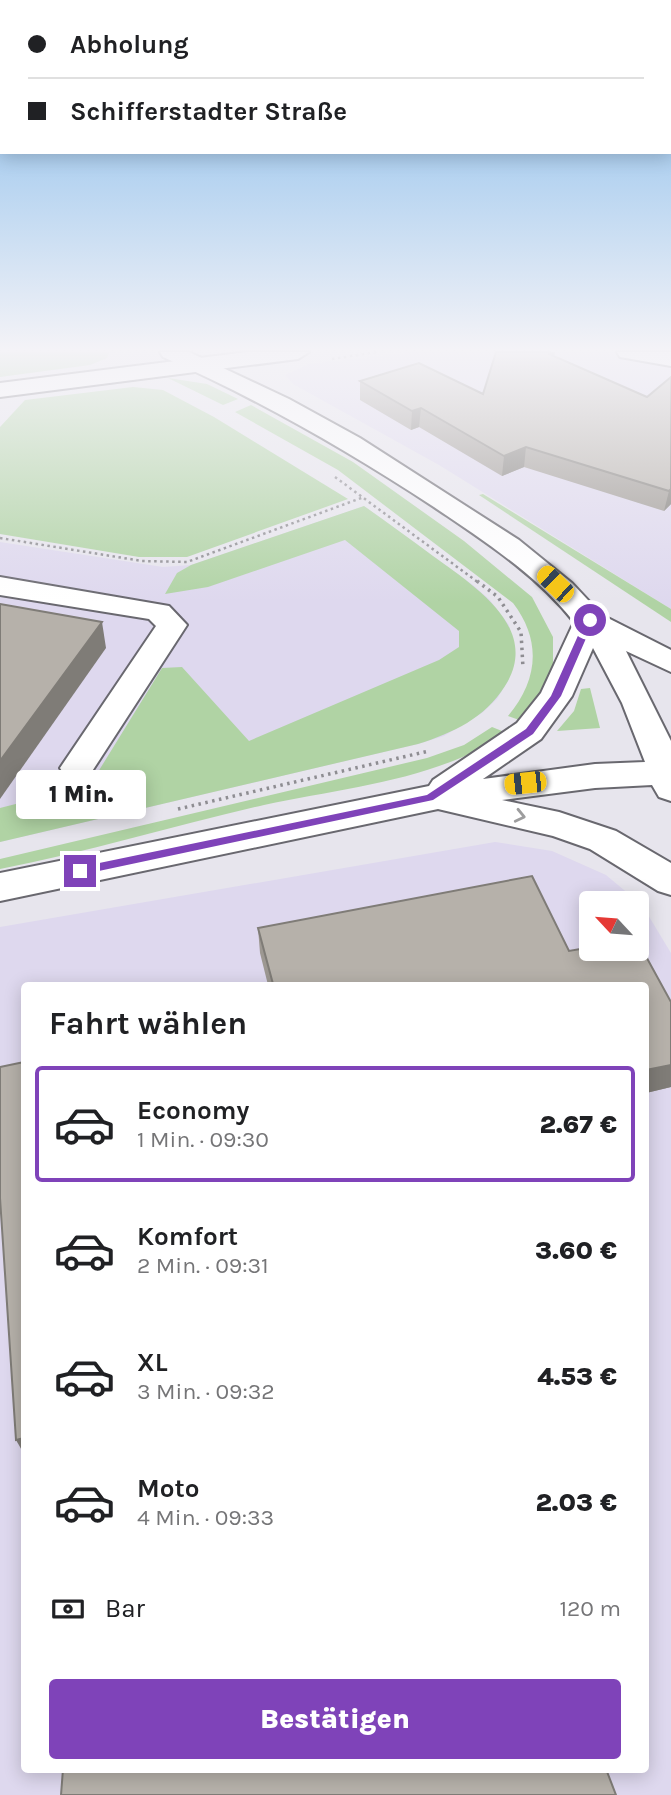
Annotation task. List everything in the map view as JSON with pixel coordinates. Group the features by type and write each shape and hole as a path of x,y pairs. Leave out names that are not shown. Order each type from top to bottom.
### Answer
{"main road":[{"path":"0,887 430,798 555,780 669,778 635,694 590,620 544,573 415,483 335,436"},
{"path":"0,586 158,612 172,625 77,768"},
{"path":"590,620 671,663"},
{"path":"430,798 529,732 556,696 590,620"},
{"path":"430,798 559,825 603,840 671,881"}],"path":[{"path":"325,470 507,607 521,632 524,647 522,671"},
{"path":"0,538 142,561 187,562 364,497"},
{"path":"166,812 439,748"}],"shaded area":[{"path":"386,436 671,436 671,609 439,465"},
{"path":"364,506 473,585 490,600 509,625 515,657 509,679 497,699 482,713 444,736 418,744 0,842 0,542 163,567 191,565"},
{"path":"495,842 552,851 606,875 625,891 579,891 579,961 649,961 649,917 671,953 671,1795 0,1795 0,927"}],"green space":[{"path":"0,436 245,436 348,499 187,557 139,557 0,534"},
{"path":"277,436 306,436 353,462 464,541 532,597 553,637 553,664 546,689 522,721 508,716 526,688 533,660 532,646 529,632 513,603 338,470"},
{"path":"483,494 671,609 671,622 479,495"},
{"path":"364,506 466,580 498,610 509,627 515,645 514,665 505,686 488,707 456,729 418,744 0,842 0,808 90,785 162,668 182,667 249,741 439,660 459,647 459,631 345,540 208,587 165,594 177,573 191,565"},
{"path":"590,688 600,728 557,731 574,711 581,689"},
{"path":"492,727 507,733 450,762 420,772 264,805 0,869 0,859 427,758 464,745"}],"building":[{"path":"469,436 671,436 671,489 669,491 526,447 504,456"},
{"path":"0,604 102,622 0,761"},
{"path":"532,876 569,951 579,949 579,961 649,961 671,1002 671,1065 649,1069 649,982 272,982 258,928"},
{"path":"21,1063 21,1439 16,1440 0,1198 0,1067"},
{"path":"63,1773 608,1773 616,1795 61,1795"}],"route":[{"path":"80,871 430,798 529,732 556,696 590,620"}]}
